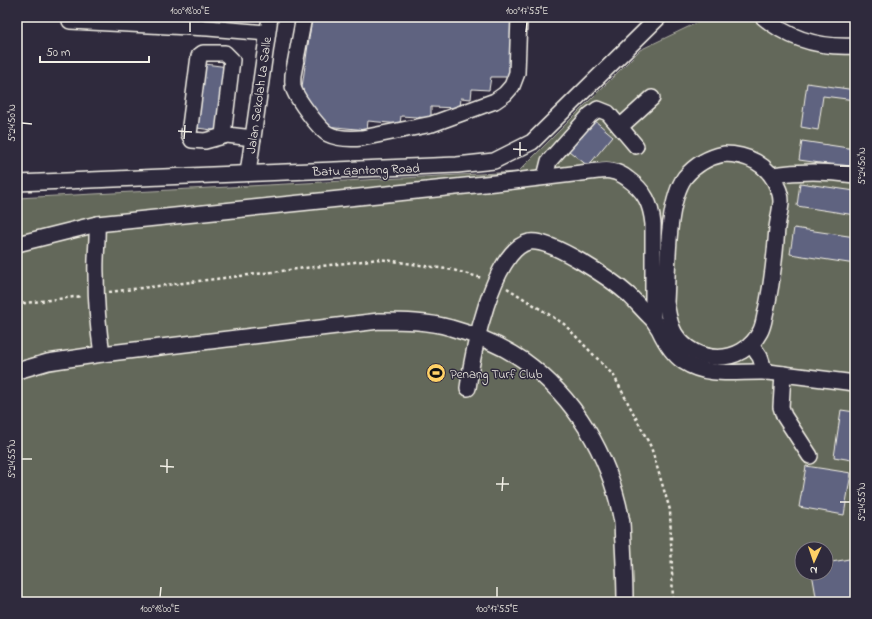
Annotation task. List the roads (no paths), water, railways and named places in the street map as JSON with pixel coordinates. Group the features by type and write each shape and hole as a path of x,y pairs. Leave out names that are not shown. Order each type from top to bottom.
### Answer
{"street":[{"name":"Jalan Sekolah La Salle","path":"248,173 270,17"},
{"path":"304,17 293,75 292,84 295,92 301,102 327,134 350,139 432,124 495,101 505,94 512,86 517,73 519,17"},
{"name":"Batu Gantong Road","path":"17,183 458,166 494,161 532,142 659,17"},
{"path":"763,17 776,26 805,41 822,46 855,46"},
{"path":"70,21 209,23 267,33"},
{"path":"223,135 232,60 224,53 203,53 199,56 189,134 192,140 205,141 223,135 253,138"},
{"path":"620,127 652,98"},
{"path":"545,177 549,161 590,115 598,109 608,113 636,146"},
{"path":"724,154 736,154 750,158 762,165 772,175 778,187 781,200 774,267 761,332 751,344 742,351 729,357 708,357 694,352 686,346 676,334 668,315 666,302 671,221 678,192 685,178 696,166 714,156 724,154"},
{"path":"17,244 97,224 611,171 621,174 634,183 644,194 652,211 654,224 653,319"},
{"path":"772,175 794,172 842,173 855,175"},
{"path":"97,224 98,241 96,272 102,354"},
{"path":"468,388 470,367 481,322 494,282 514,250 529,242 538,242 568,254 597,272 628,295 653,319 673,354 685,363 698,369 711,372 765,372 855,383"},
{"path":"17,371 48,362 102,354 379,321 409,321 422,323 449,328 478,337 499,346 522,359 550,382 577,414 599,448 613,482 622,519 625,602"},
{"path":"751,344 760,357 765,372"},
{"path":"783,374 781,407 784,416 810,456"}],"place":[{"name":"Penang Turf Club","path":"436,373"}]}
